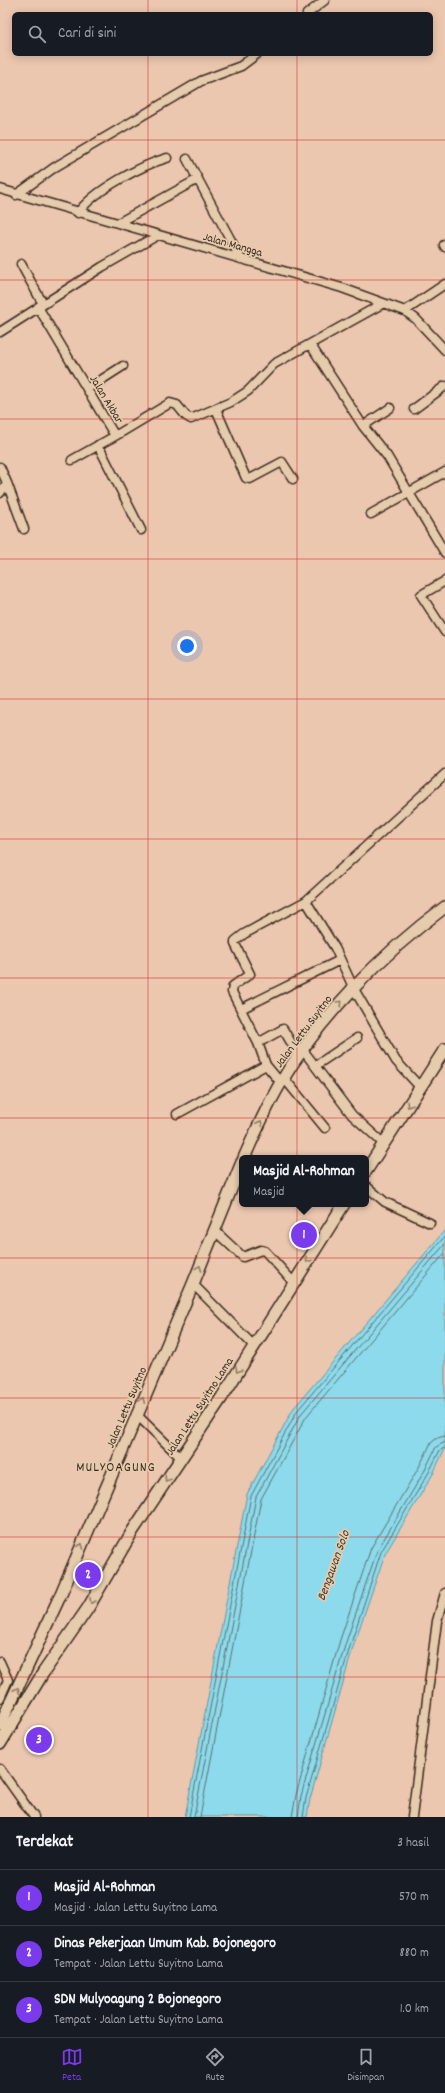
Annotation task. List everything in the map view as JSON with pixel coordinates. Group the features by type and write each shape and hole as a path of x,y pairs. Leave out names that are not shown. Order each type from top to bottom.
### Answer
{"main road":[{"name":"Jalan Lettu Suyitno","path":"245,1155 282,1081 329,1014 416,928 445,908"},
{"path":"369,1166 445,1049"},
{"name":"Jalan Lettu Suyitno","path":"0,1725 28,1668 193,1284 239,1169"},
{"name":"Jalan Lettu Suyitno Lama","path":"0,1744 43,1673 88,1608 132,1532 254,1346 342,1207"},
{"path":"28,1668 37,1675 43,1673"}],"street":[{"path":"310,12 325,0"},
{"path":"16,195 55,167 201,81 241,66 254,56"},
{"path":"78,213 88,201 138,169 167,158"},
{"path":"187,159 241,259"},
{"path":"118,223 198,179"},
{"name":"Jalan Mangga","path":"0,189 78,213 118,223 342,288 382,304 405,311 416,319 445,350"},
{"path":"0,332 102,267 158,235"},
{"name":"Jalan Akbar","path":"21,264 41,306 114,436 170,403 178,405 186,416 191,419 216,408 248,391 274,364 382,304"},
{"path":"405,311 445,284"},
{"path":"310,344 363,426 381,447 445,553"},
{"path":"87,389 123,366"},
{"path":"414,409 445,386"},
{"path":"216,408 246,478 250,479 282,462 292,479"},
{"path":"363,426 390,408"},
{"path":"72,460 114,436"},
{"path":"98,445 141,530"},
{"path":"0,467 24,529"},
{"path":"371,514 445,472"},
{"path":"0,493 7,483"},
{"path":"445,581 421,595 445,632"},
{"path":"326,1128 266,1065 258,1043 232,989 250,974 235,944 236,941 244,934 306,901 445,774"},
{"path":"306,901 340,960 354,989 396,1061 420,1087"},
{"path":"241,1009 340,960"},
{"path":"258,1043 283,1029 301,1053 316,1066 352,1115 384,1144"},
{"path":"316,1066 357,1038"},
{"path":"177,1114 266,1065"},
{"path":"369,1188 386,1202 430,1223"},
{"path":"214,1230 243,1257 261,1250 265,1251 294,1283"},
{"path":"193,1284 254,1346"},
{"path":"136,1414 181,1458"},
{"path":"412,1817 437,1621 445,1592"},
{"path":"0,1662 8,1680 0,1698"},
{"path":"0,1769 34,1817"}],"water":[{"name":"Bengawan Solo","path":"445,1230 445,1448 433,1474 385,1554 354,1644 310,1799 307,1817 185,1817 247,1494 293,1409"}],"place":[{"name":"Masjid Al-Rohman","path":"304,1235"},
{"name":"Dinas Pekerjaan Umum Kab. Bojonegoro","path":"88,1575"},
{"name":"SDN Mulyoagung 2 Bojonegoro","path":"39,1740"}],"district":[{"name":"MULYOAGUNG","path":"116,1466"}]}
